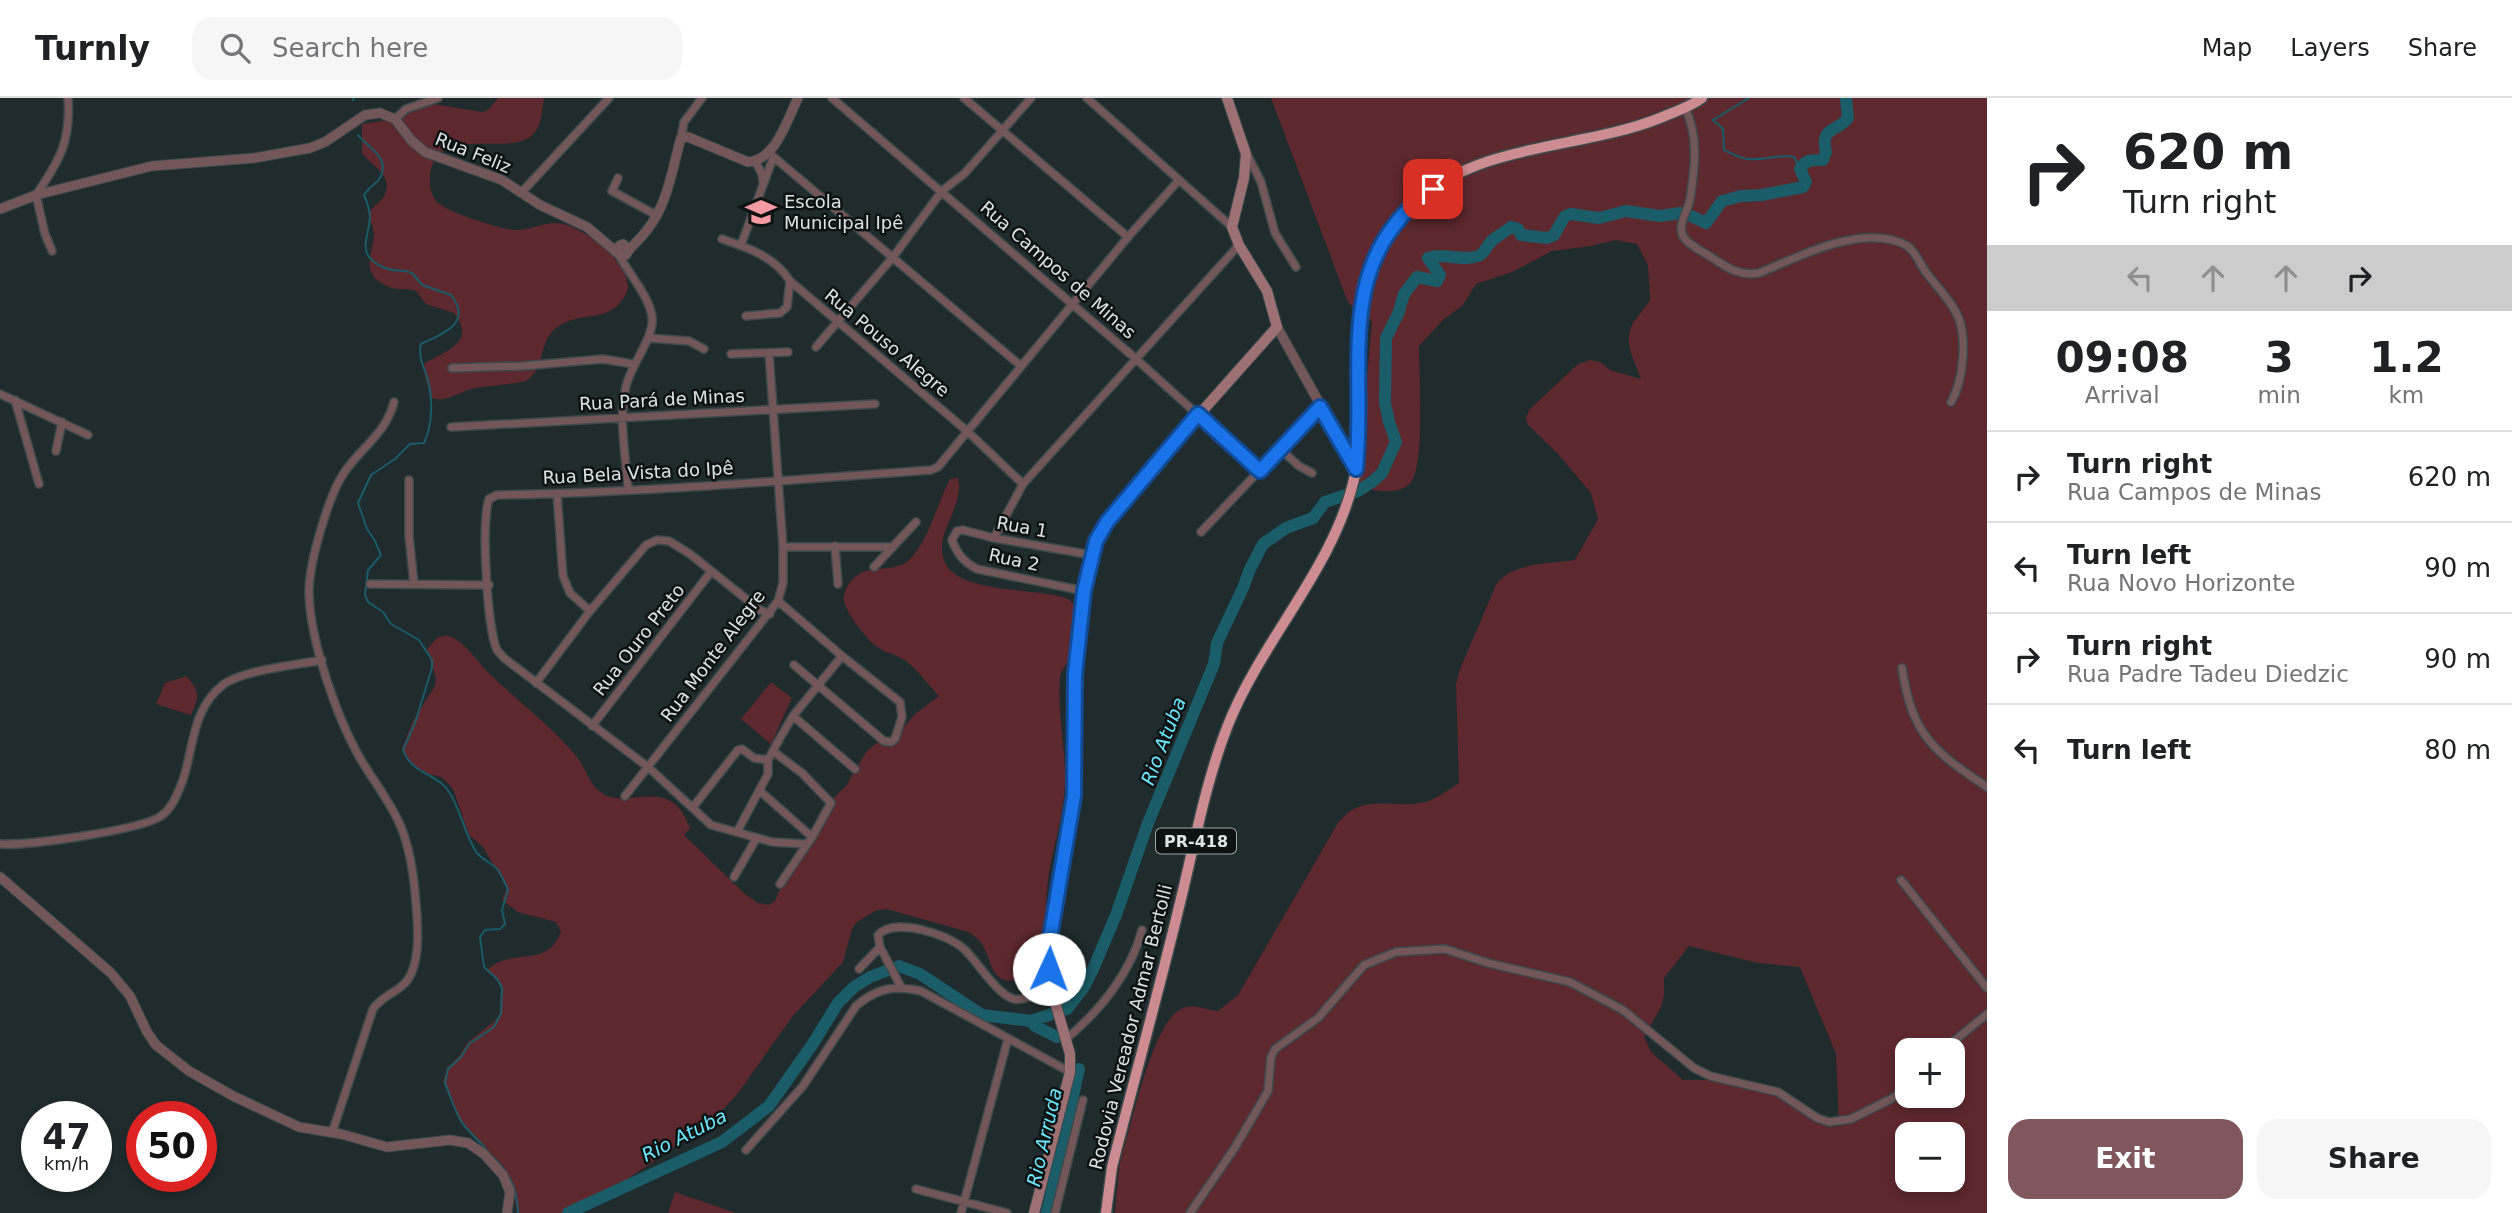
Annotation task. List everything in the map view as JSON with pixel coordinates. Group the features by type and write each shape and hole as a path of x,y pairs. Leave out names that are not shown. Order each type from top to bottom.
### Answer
{"highway":[{"name":"Rodovia Vereador Admar Bertolli","path":"1105,1212 1112,1167 1226,730 1265,650 1318,565 1350,496 1355,475 1358,321 1367,280 1378,253 1398,220 1421,198 1445,181 1483,163 1517,153 1642,125 1685,108 1702,98"}],"main road":[{"path":"1034,1213 1070,1072 1068,1038 1052,991 1048,950 1074,796 1075,674 1084,591 1091,555 1107,522 1198,414 1277,327 1267,291 1232,227 1244,178 1246,154 1227,98"}],"street":[{"path":"52,251 36,195 57,164 65,145 69,124 68,98"},
{"path":"0,209 36,195 159,165 254,158 310,148 332,138 365,115 380,113 396,119 406,108 438,98"},
{"path":"521,192 609,98"},
{"path":"628,489 622,418 626,384 633,364 648,338 653,320 650,308 633,280 622,250 643,234 656,215 670,182 684,122 702,98"},
{"path":"741,245 771,155 798,98"},
{"name":"Rua Campos de Minas","path":"832,98 1135,358 1260,471"},
{"path":"964,98 1128,237"},
{"path":"816,347 893,257 942,191 965,173 1031,98"},
{"path":"1087,98 1232,227"},
{"path":"1685,108 1692,121 1695,155 1689,204 1682,225 1682,234 1689,243 1734,272 1748,275 1835,243 1876,238 1904,243 1915,251 1958,317 1961,328 1962,375 1951,402"},
{"name":"Rua Feliz","path":"396,119 411,140 425,152 502,180 540,205 587,227 622,250"},
{"path":"681,138 688,137 748,162 771,155"},
{"path":"1246,154 1261,182 1275,233 1296,267"},
{"path":"771,155 1021,366"},
{"path":"755,161 762,174 763,184"},
{"path":"618,178 612,191 656,215"},
{"name":"Rua Bela Vista do Ipê","path":"805,845 756,839 710,825 648,767 504,658 498,649 492,628 485,518 489,499 496,495 557,494 778,480 931,470 938,467 1128,237 1179,180"},
{"name":"Rua Pouso Alegre","path":"722,239 741,245 783,269 790,281 967,431 1023,484"},
{"path":"994,538 1023,484 1240,245"},
{"path":"746,316 780,313 788,307 790,281"},
{"path":"1277,327 1355,475"},
{"path":"648,338 689,341 704,349"},
{"path":"731,354 788,352"},
{"name":"Rua Monte Alegre","path":"625,796 778,601 783,583 783,547 769,353"},
{"path":"452,368 522,366 603,359 633,364"},
{"path":"0,394 88,435"},
{"path":"15,400 39,484"},
{"path":"332,1133 373,1009 405,984 412,973 417,932 411,867 401,827 354,746 322,660 311,613 309,588 323,528 340,478 379,435 389,419 394,402"},
{"name":"Rua Pará de Minas","path":"451,427 875,404"},
{"path":"20,417 30,407"},
{"path":"1201,533 1320,407"},
{"path":"57,451 62,422"},
{"path":"1280,449 1299,466 1312,473"},
{"path":"409,480 409,536 414,584"},
{"path":"557,494 563,576 570,593 590,611"},
{"path":"874,567 916,522"},
{"name":"Rua 1","path":"952,540 957,531 963,530 1091,555"},
{"path":"536,683 590,611 646,545 657,540 669,541 690,554 710,573 760,610 770,614"},
{"name":"Rua 2","path":"952,540 955,549 966,563 977,569 1084,591"},
{"path":"835,546 838,584"},
{"path":"783,547 893,547"},
{"name":"Rua Ouro Preto","path":"592,726 710,573"},
{"path":"370,584 489,585"},
{"path":"778,601 900,702 902,717 895,739 891,742 884,741 794,665"},
{"path":"737,832 768,774 768,760 793,716 842,656"},
{"path":"0,844 13,845 128,828 156,819 169,809 176,797 196,725 203,709 216,692 239,677 322,660"},
{"path":"1902,668 1910,711 1920,730 1949,762 1987,787"},
{"path":"793,716 855,769"},
{"path":"693,807 738,750 742,749 754,758 768,760"},
{"path":"774,752 802,773 831,803 780,884"},
{"path":"760,791 812,837"},
{"path":"734,877 756,839"},
{"path":"0,877 111,973 130,996 147,1032 161,1050 189,1071 233,1096 294,1125 387,1147 450,1140 468,1143 484,1154 503,1175 510,1192 507,1213"},
{"path":"1901,880 1987,988"},
{"path":"901,987 880,947 878,935 896,927 908,926 948,938 963,947 1000,990 1013,999 1052,991"},
{"path":"1068,1038 1110,994 1136,952 1142,930"},
{"path":"859,968 880,947"},
{"path":"1190,1213 1234,1149 1268,1091 1275,1049 1318,1018 1364,965 1396,952 1445,949 1488,963 1570,982 1623,1010 1694,1068 1710,1076 1778,1092 1817,1118 1829,1122 1851,1119 1895,1096"},
{"path":"746,1150 803,1086 856,1006 883,989 901,987 921,991 1070,1072"},
{"path":"1958,1038 1987,1014"},
{"path":"961,1213 1007,1038"},
{"path":"1055,1213 1083,1100"},
{"path":"916,1189 1007,1213"}],"shaded area":[{"path":"498,98 544,98 541,119 534,134 518,142 457,145 444,150 435,160 430,176 436,201 462,215 508,229 522,230 558,223 580,231 613,257 621,267 628,289 615,308 569,321 552,332 544,346 537,369 526,381 469,389 449,398 431,398 423,369 425,363 456,344 462,331 460,323 454,313 426,304 416,291 392,288 379,282 370,270 374,235 368,214 387,189 384,177 362,153 362,124 389,120 433,104 482,112 488,110"},
{"path":"1271,98 1987,98 1987,1213 1115,1213 1119,1168 1138,1096 1153,1051 1171,1018 1181,1009 1190,1007 1218,1011 1238,995 1338,823 1348,813 1368,804 1425,802 1459,783 1456,684 1496,585 1503,577 1521,568 1575,560 1598,519 1591,493 1558,454 1528,425 1526,418 1529,410 1578,364 1590,360 1600,362 1610,370 1641,379 1629,337 1633,323 1650,300 1648,265 1637,244 1616,240 1552,251 1512,272 1476,284 1463,305 1443,320 1419,346 1418,457 1411,482 1395,491 1369,489 1358,479 1372,321 1353,308 1347,300","holes":["1689,946 1758,963 1800,967 1836,1054 1839,1126 1832,1127 1758,1083 1746,1080 1683,1080 1651,1052 1644,1037 1661,1007 1664,978"]},
{"path":"958,478 957,499 942,550 944,560 953,573 989,586 1067,599 1074,605 1075,610 1068,661 1060,677 1064,795 1049,873 1043,944 1038,968 1023,978 1003,979 997,976 980,941 968,932 887,909 875,911 857,922 852,929 843,962 792,1017 738,1093 712,1122 620,1184 569,1213 517,1213 511,1179 504,1167 459,1120 443,1081 447,1068 467,1043 497,1019 500,1012 501,987 496,978 486,971 506,960 547,951 555,944 561,932 556,922 518,912 502,900 507,888 483,847 469,835 454,791 441,777 421,772 404,755 402,748 413,721 435,686 436,678 427,649 437,638 446,635 459,642 566,745 596,788 607,796 658,797 670,801 681,811 690,828 684,835 745,894 758,903 769,905 775,901 788,870 814,828 820,811 846,786 866,752 879,741 899,733 915,714 939,696 906,661 881,649 868,639 848,612 844,597 851,582 861,573 896,567 909,560 922,543 950,479"},
{"path":"187,676 197,694 191,715 156,704 165,683"},
{"path":"771,682 792,698 771,744 741,719"},
{"path":"675,1192 736,1213 668,1213"}],"waterway":[{"path":"1749,98 1713,120 1723,129 1724,150 1747,159 1794,157 1800,169"},
{"name":"Rio Atuba","path":"1689,215 1706,223 1722,201 1803,187 1806,182 1800,169 1812,160 1823,160 1827,134 1848,118 1846,98"},
{"path":"358,135 383,164 380,178 364,195 370,214 366,246 369,258 385,268 412,273 422,285 451,295 459,313 457,320 446,331 421,344 421,357 431,402 429,427 424,443 410,444 395,459 371,475 358,503 367,529 381,555 368,570 365,595 368,602 383,612 391,624 419,640 432,660 415,723 403,750 412,764 447,789 477,853 498,870 508,890 502,910 505,924 500,929 485,930 480,937 484,967 502,988 501,1013 494,1027 469,1044 461,1057 448,1069 445,1083 461,1121 488,1152"},
{"name":"Rio Atuba","path":"568,1213 722,1142 769,1106 838,1003 854,987 870,977 899,966 920,974 982,1015 1031,1021 1067,1009 1084,987 1116,915 1148,823 1214,664 1217,643 1263,544 1286,528 1313,518 1325,502 1358,491 1382,473 1396,442 1385,403 1386,338 1404,294 1417,277 1437,281 1440,275 1428,258 1478,256 1494,239 1511,227 1518,229 1521,235 1547,238 1554,235 1565,216 1571,214 1599,218 1626,211 1660,216 1680,213"},
{"name":"Rio Arruda","path":"1031,1021 1035,1026 1057,1037"},
{"name":"Rio Arruda","path":"1047,1213 1079,1069"},
{"path":"492,1156 511,1182 518,1213"}],"place":[{"name":"Escola Municipal Ipê","path":"761,212"}],"route":[{"path":"1049,969 1048,950 1074,796 1075,674 1084,591 1096,541 1107,522 1198,414 1260,471 1320,407 1356,469 1358,321 1367,280 1378,253 1398,220 1433,189"}]}
